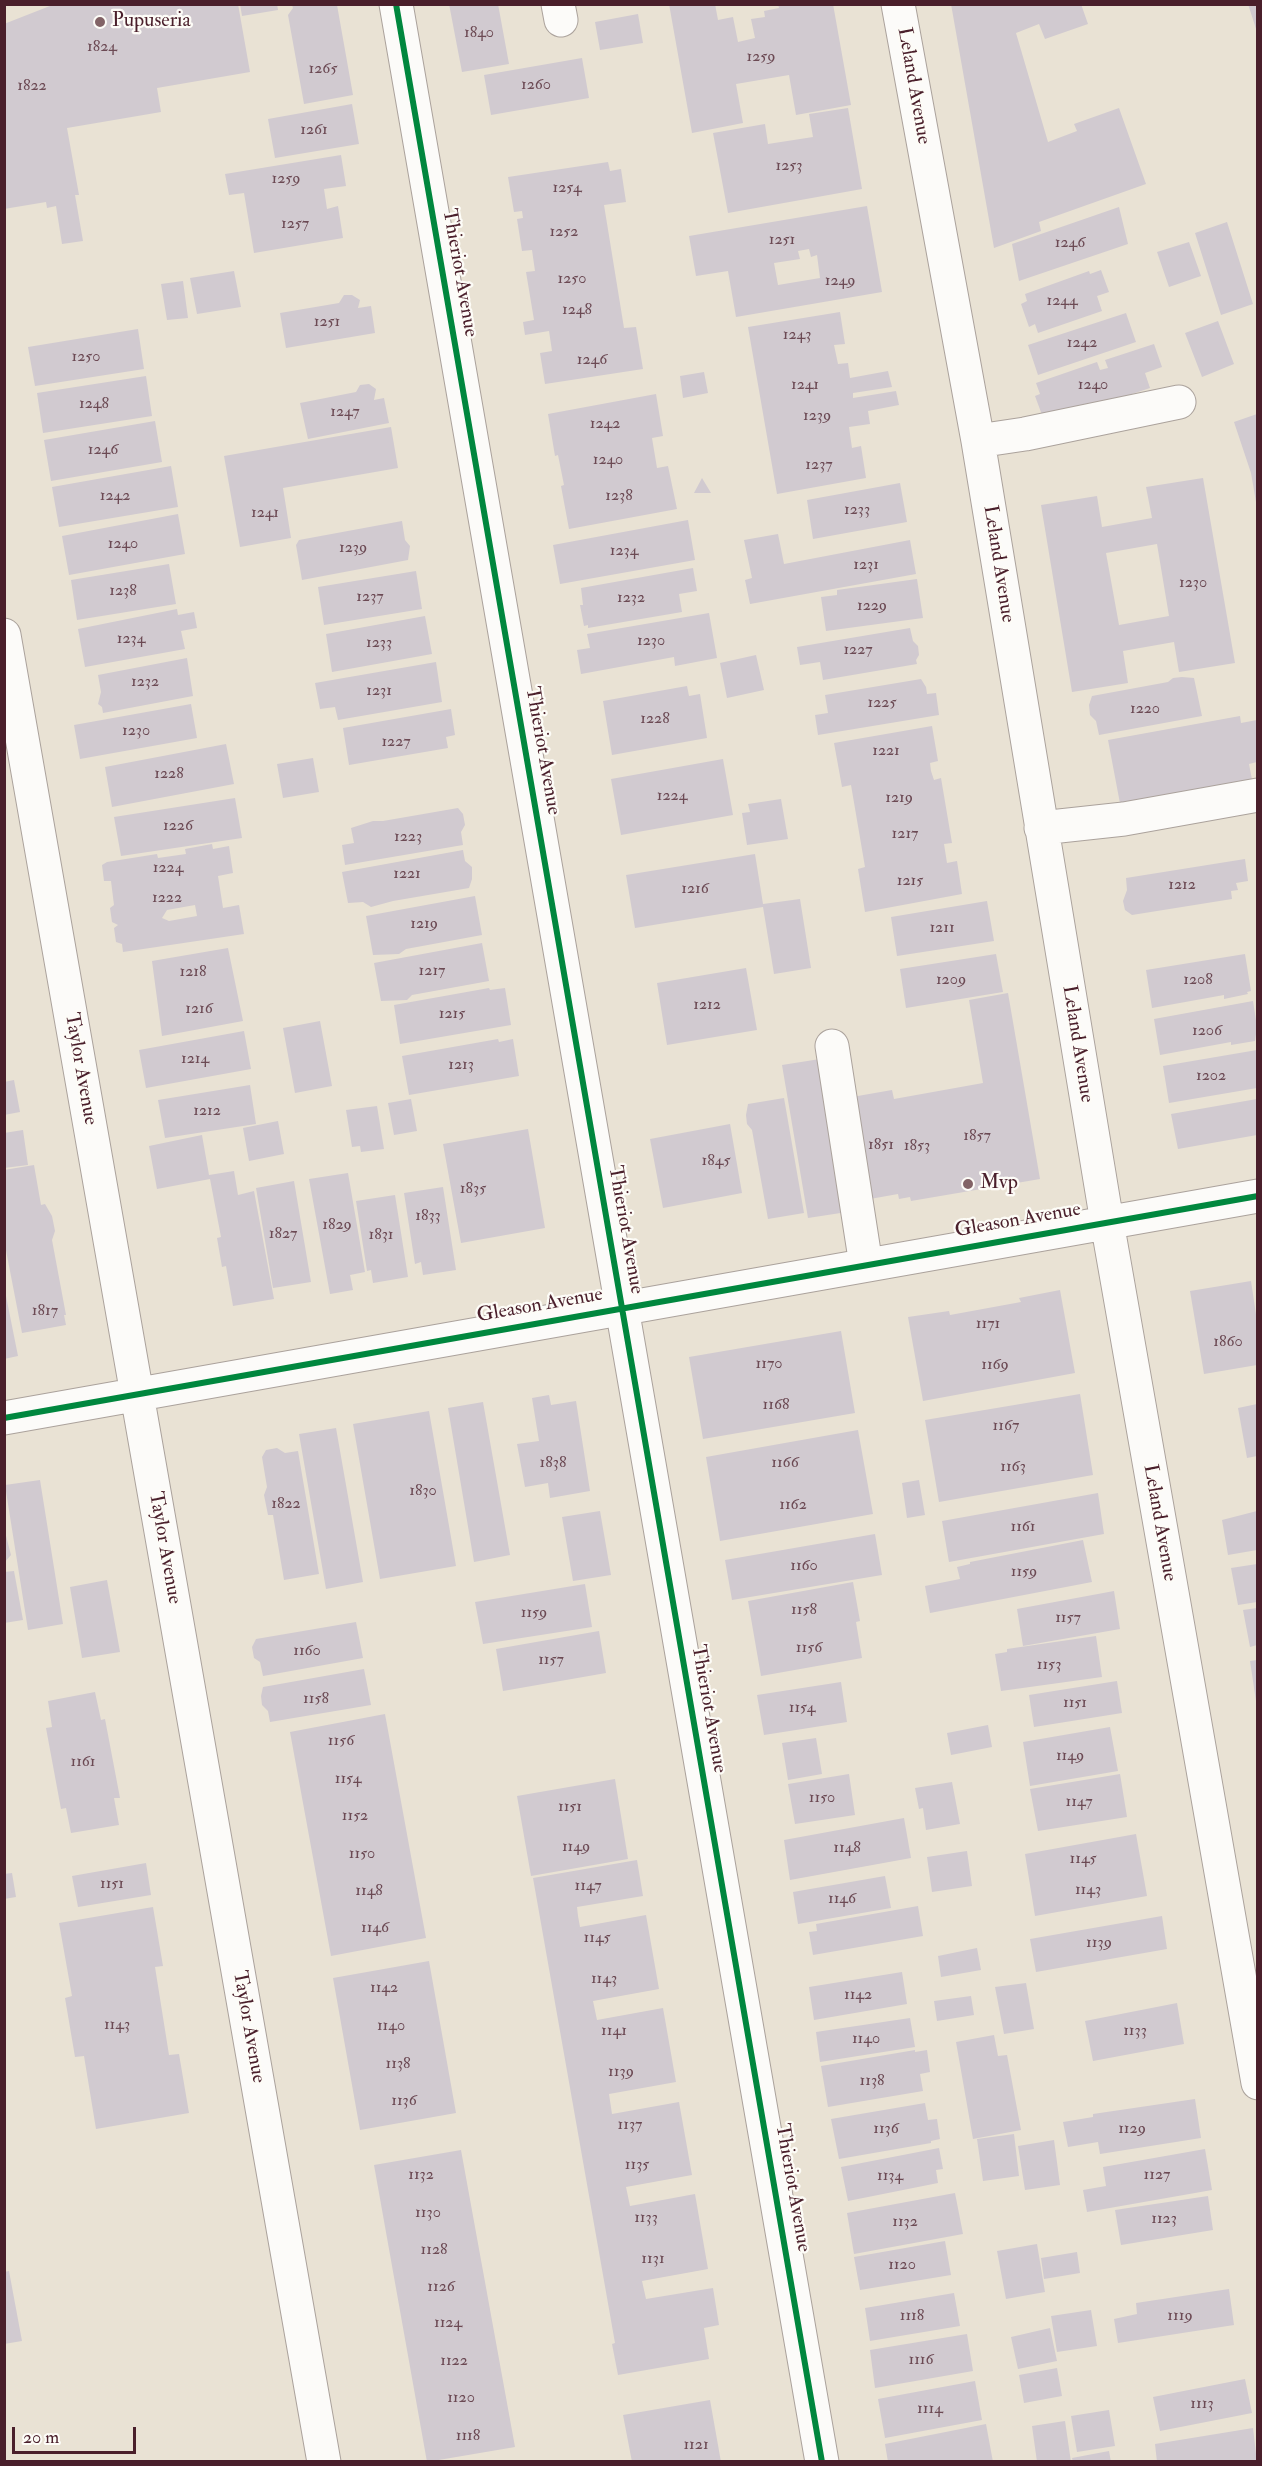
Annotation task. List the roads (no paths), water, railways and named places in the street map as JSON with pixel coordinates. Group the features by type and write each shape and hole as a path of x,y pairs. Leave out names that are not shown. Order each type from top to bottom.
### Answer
{"street":[{"name":"Thieriot Avenue","path":"396,4 822,2462"},
{"name":"Leland Avenue","path":"898,4 978,441 1107,1222 1257,2083"},
{"path":"978,441 1025,434 1179,402"},
{"name":"Taylor Avenue","path":"4,635 324,2462"},
{"path":"1041,828 1124,819 1257,795"},
{"path":"832,1046 866,1265"},
{"name":"Gleason Avenue","path":"4,1418 1257,1196"}],"place":[{"name":"Pupuseria","path":"100,22"},
{"name":"Mvp","path":"968,1184"}]}
